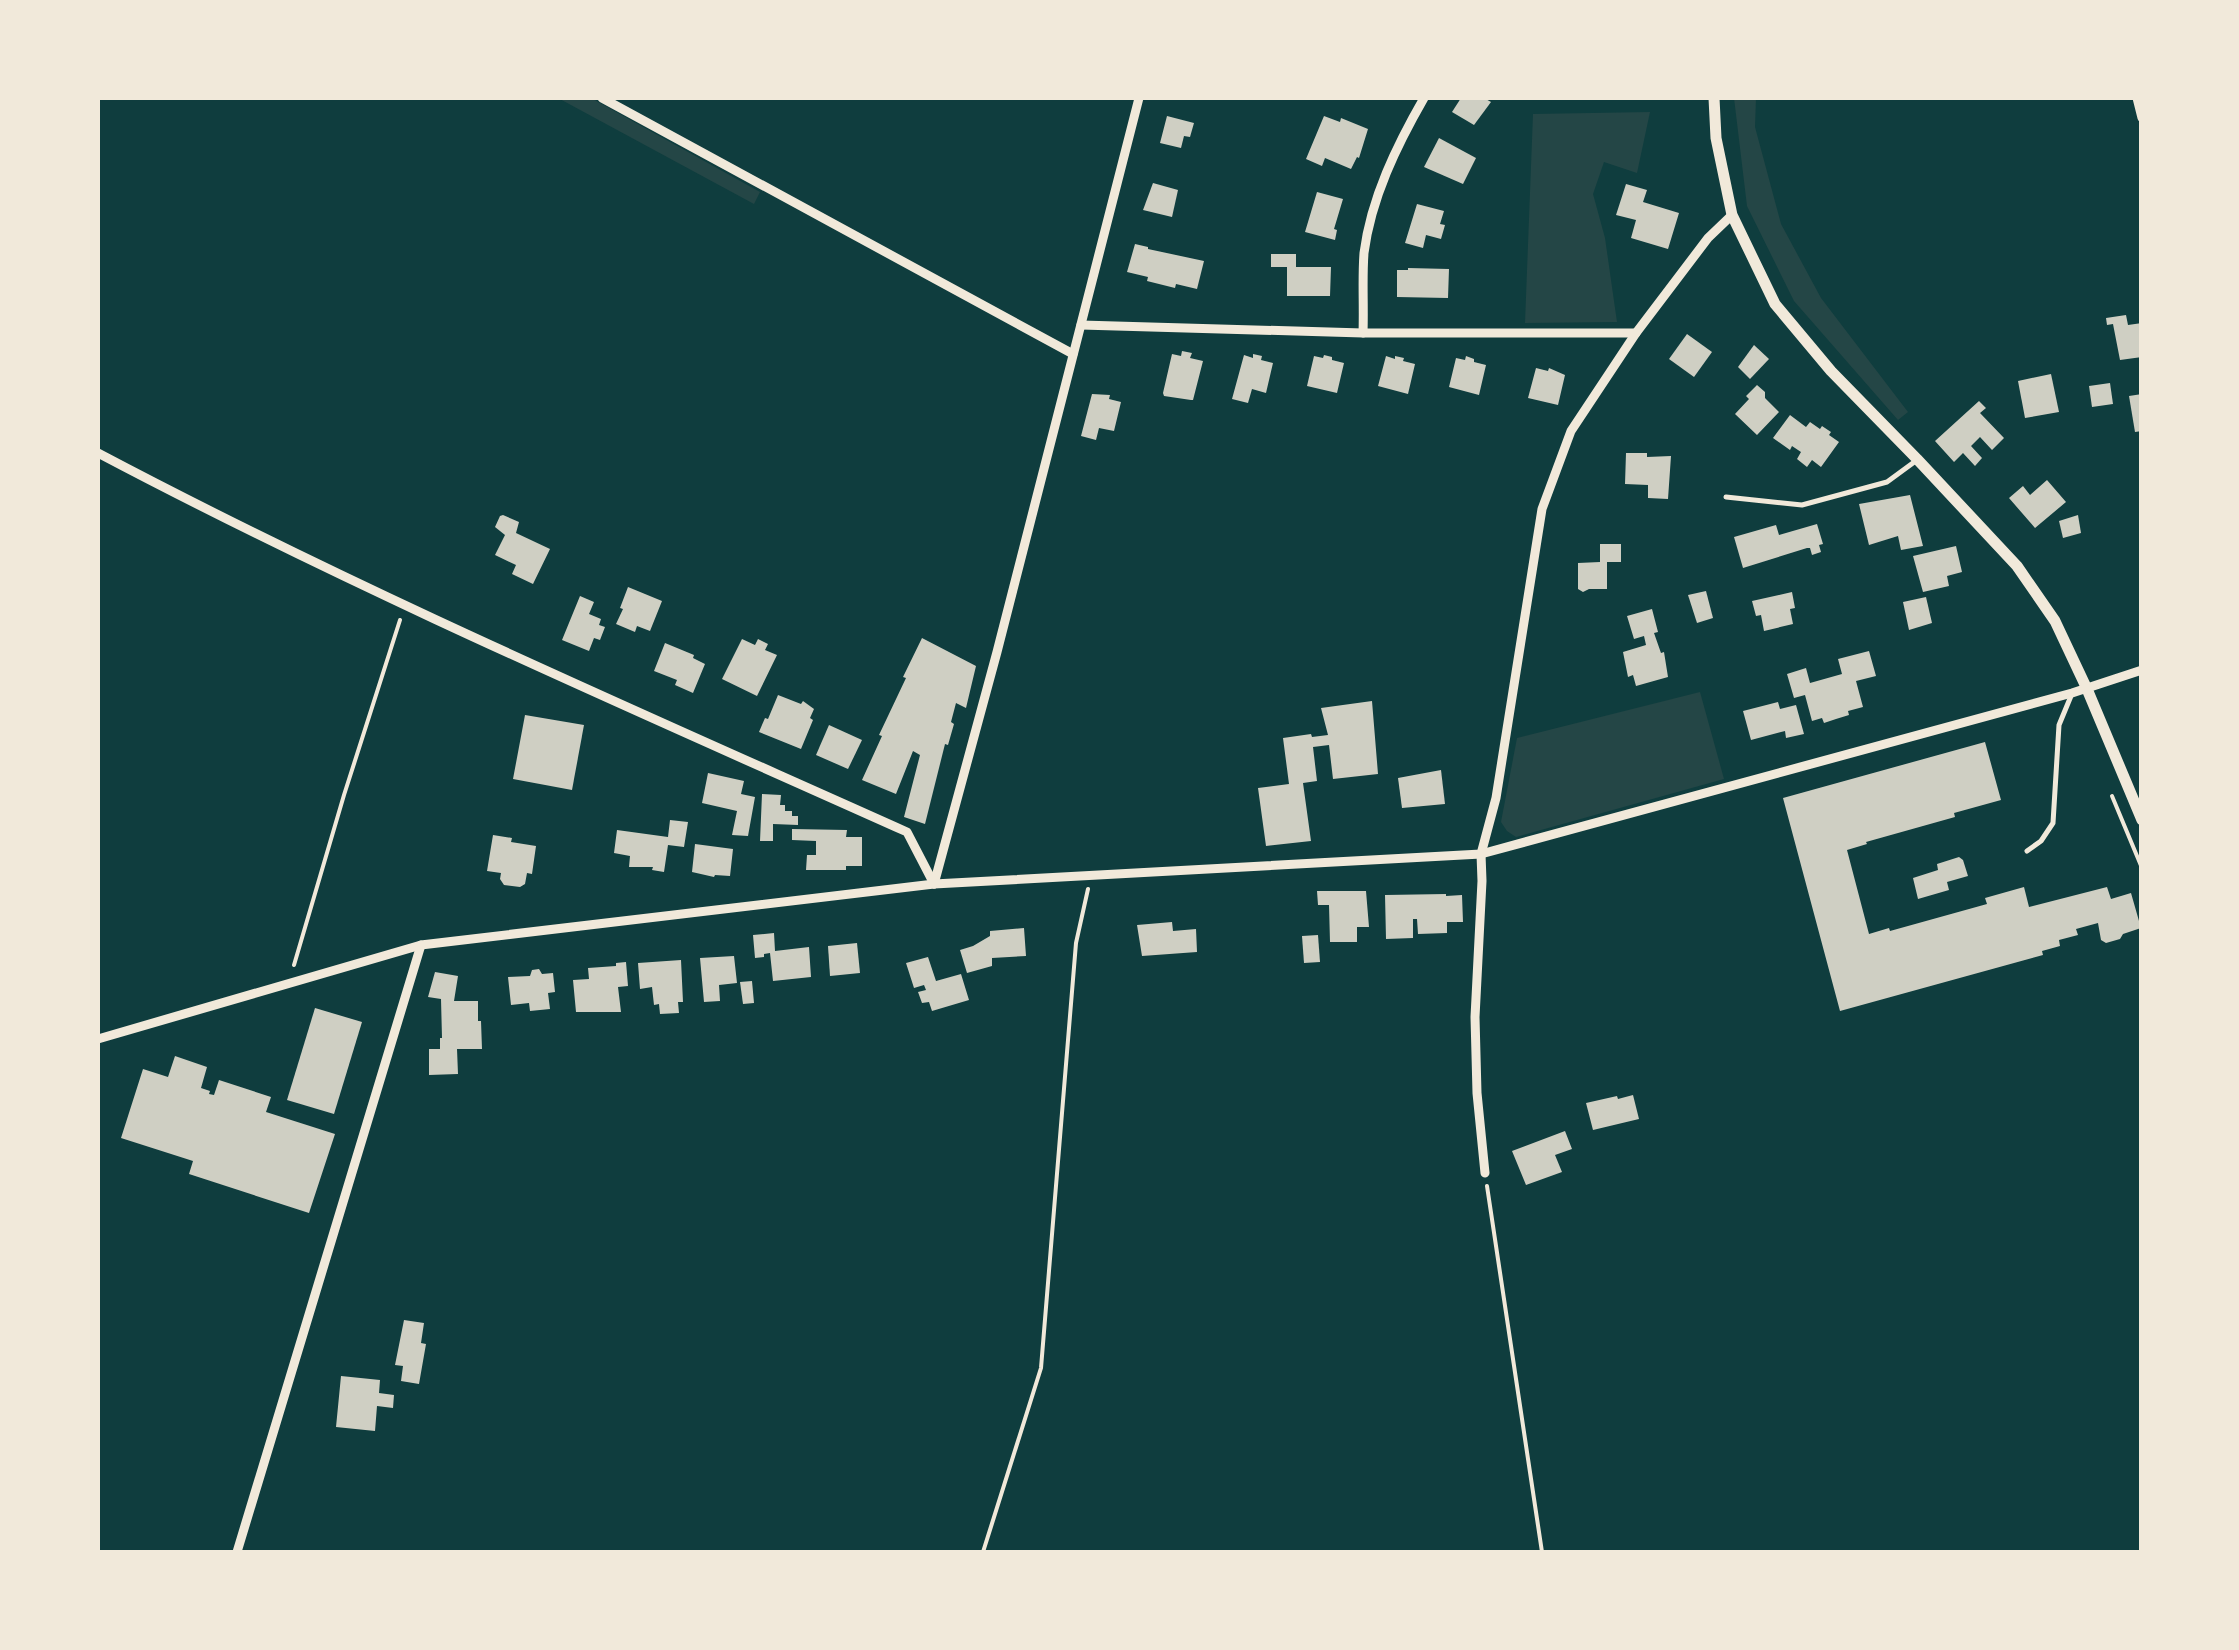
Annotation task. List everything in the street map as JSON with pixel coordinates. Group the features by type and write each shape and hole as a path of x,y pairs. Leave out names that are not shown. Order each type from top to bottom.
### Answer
{"street":[{"path":"602,98 1073,354"},
{"path":"934,884 1139,98"},
{"path":"1363,332 1364,252 1378,194 1424,98"},
{"path":"1714,98 1716,138 1732,216 1775,304 1831,372 2017,566 2055,621 2142,820"},
{"path":"2137,98 2142,118"},
{"path":"1485,1173 1476,1093 1475,1017 1481,854 1496,798 1542,509 1571,431 1636,333 1708,238 1732,216"},
{"path":"1081,326 1636,333"},
{"path":"98,453 224,520 405,606 907,832 934,884"},
{"path":"98,1039 421,945 934,884 1481,854 2072,693 2142,670"},
{"path":"237,1552 421,945"}],"lane":[{"path":"1726,497 1802,505 1887,482 1917,459"},
{"path":"2027,851 2041,841 2053,823 2059,725 2072,693"}],"path":[{"path":"288,985 405,606"},
{"path":"984,1552 1040,1368 1076,944 1091,875"},
{"path":"1485,1173 1542,1552"}],"shaded area":[{"path":"558,98 591,98 760,192 754,204"},
{"path":"1734,98 1756,98 1755,127 1781,224 1821,298 1908,412 1898,420 1794,301 1747,206"},
{"path":"1650,112 1637,173 1604,162 1593,194 1605,238 1617,322 1525,323 1533,114"},
{"path":"1700,692 1724,779 1516,837 1507,831 1501,822 1517,738"}],"building":[{"path":"1461,98 1484,98 1491,102 1474,125 1452,112"},
{"path":"1167,116 1194,123 1181,148 1160,143"},
{"path":"1324,116 1368,129 1359,158 1351,169 1325,158 1322,166 1306,159"},
{"path":"1439,138 1476,158 1463,184 1424,167"},
{"path":"1153,183 1178,190 1172,217 1143,210"},
{"path":"1626,184 1647,190 1643,202 1679,213 1668,249 1631,238 1636,220 1616,215"},
{"path":"1317,192 1343,199 1334,229 1335,240 1305,232"},
{"path":"1417,204 1444,211 1441,239 1426,235 1423,248 1405,243"},
{"path":"1135,244 1204,261 1197,289 1176,284 1175,288 1127,272"},
{"path":"1271,254 1296,254 1296,267 1331,267 1330,296 1287,296 1287,267 1271,267"},
{"path":"1449,269 1448,298 1397,297 1397,270"},
{"path":"2126,315 2128,325 2142,323 2142,357 2120,360 2113,324 2107,325 2106,318"},
{"path":"1687,334 1712,352 1694,377 1669,359"},
{"path":"1754,345 1769,359 1750,379 1738,367"},
{"path":"1182,351 1203,361 1193,400 1163,393 1172,354 1181,356"},
{"path":"1253,354 1273,363 1266,393 1252,389 1248,403 1232,399 1244,355 1253,358"},
{"path":"1324,355 1344,363 1337,393 1307,386 1314,356"},
{"path":"1386,356 1415,364 1408,394 1378,386"},
{"path":"1466,356 1486,365 1479,395 1449,387 1456,358 1465,360"},
{"path":"1536,368 1549,368 1565,375 1558,405 1528,398"},
{"path":"2051,374 2059,412 2025,418 2018,381"},
{"path":"2110,383 2113,404 2092,407 2089,386"},
{"path":"1757,385 1779,412 1757,435 1735,414"},
{"path":"1092,394 1110,395 1109,399 1121,402 1114,431 1099,428 1096,440 1081,436"},
{"path":"2142,394 2142,431 2135,432 2129,396"},
{"path":"1979,401 1986,408 1980,413 2004,438 1992,450 1980,437 1971,446 1982,458 1975,466 1963,453 1954,462 1935,441"},
{"path":"1790,415 1806,427 1810,422 1820,429 1822,426 1839,442 1821,467 1812,460 1807,467 1797,459 1801,452 1792,446 1790,450 1773,438"},
{"path":"1626,453 1671,456 1668,499 1648,498 1648,485 1625,484"},
{"path":"2047,480 2066,502 2035,528 2009,498 2023,486 2030,495"},
{"path":"1910,495 1923,546 1901,550 1898,536 1869,545 1859,504"},
{"path":"503,515 519,522 516,533 550,549 533,584 512,574 516,565 495,555 505,535 495,527"},
{"path":"2078,515 2081,533 2063,538 2059,521"},
{"path":"1817,524 1823,544 1819,545 1821,552 1812,555 1807,548 1743,568 1734,537 1776,525 1779,535"},
{"path":"1600,544 1621,544 1621,562 1607,562 1607,589 1583,592 1578,589 1578,563 1600,562"},
{"path":"1956,546 1962,572 1947,576 1949,586 1923,592 1913,556"},
{"path":"628,587 662,601 650,631 637,626 635,632 616,624"},
{"path":"1706,591 1713,618 1697,623 1688,595"},
{"path":"1792,592 1793,624 1764,631 1761,615 1756,616 1752,601"},
{"path":"580,596 594,602 589,614 601,619 599,625 605,627 600,640 594,638 589,651 562,640"},
{"path":"1926,597 1932,623 1909,630 1903,602"},
{"path":"1652,609 1658,632 1654,633 1661,653 1664,652 1668,677 1636,686 1633,675 1628,677 1623,652 1646,645 1644,636 1634,639 1627,616"},
{"path":"922,638 976,666 966,708 956,703 951,722 954,724 948,745 945,744 925,824 904,817 920,755 913,751 896,794 862,780"},
{"path":"742,639 755,645 758,639 768,644 765,650 777,655 757,696 722,679"},
{"path":"665,643 705,664 693,693 675,685 677,680 654,671"},
{"path":"1869,651 1876,676 1856,681 1863,707 1824,723 1822,718 1812,721 1805,695 1794,698 1787,674 1806,668 1810,683 1842,674 1838,659"},
{"path":"778,695 801,704 803,701 814,709 801,749 759,732"},
{"path":"1372,701 1378,774 1333,779 1329,745 1313,747 1317,781 1303,783 1311,841 1266,846 1258,788 1289,784 1283,738 1328,735 1321,708"},
{"path":"1778,702 1780,709 1796,705 1804,734 1786,738 1785,731 1751,740 1743,711"},
{"path":"525,715 584,725 572,790 513,779"},
{"path":"829,725 862,740 848,769 816,755"},
{"path":"1985,742 2001,800 1847,850 1869,934 1987,904 1985,898 2024,887 2029,907 2107,887 2111,899 2131,893 2141,928 2106,943 2101,940 2098,923 2076,929 2078,935 2059,940 2060,946 2042,951 2043,955 1840,1011 1783,798"},
{"path":"1441,770 1445,804 1402,808 1398,778"},
{"path":"708,773 744,781 741,794 755,797 748,836 732,835 737,811 702,803"},
{"path":"762,794 781,795 780,805 785,805 785,811 792,811 792,816 798,816 798,825 773,824 773,841 760,841"},
{"path":"670,820 688,822 684,847 668,845 664,872 652,870 653,867 629,867 630,856 614,853 617,830 668,837"},
{"path":"792,829 847,830 846,837 862,837 862,866 806,870 807,855 816,855 816,841 792,840"},
{"path":"493,835 536,846 532,874 527,873 525,884 520,887 504,885 501,873 487,871"},
{"path":"695,844 733,849 730,876 692,872"},
{"path":"1959,857 1968,876 1947,882 1949,890 1918,899 1913,878 1938,870 1937,864"},
{"path":"1317,891 1366,891 1369,927 1357,927 1357,942 1330,942 1329,905 1318,905"},
{"path":"1385,895 1462,895 1463,922 1447,922 1447,933 1418,934 1417,919 1413,919 1413,938 1386,939"},
{"path":"1172,922 1173,931 1196,929 1197,952 1142,956 1137,925"},
{"path":"1024,928 1026,956 992,958 992,966 967,973 960,950 990,936 990,931"},
{"path":"774,933 775,951 809,947 811,977 773,981 770,953 755,958 753,935"},
{"path":"1318,935 1320,962 1304,963 1302,936"},
{"path":"857,943 860,973 830,976 828,946"},
{"path":"734,956 737,983 719,985 720,1001 704,1002 700,958"},
{"path":"928,957 936,981 961,974 969,1000 932,1011 929,1002 922,1003 918,992 926,990 924,985 914,988 906,963"},
{"path":"681,960 683,1002 678,1002 679,1013 660,1014 659,1004 654,1005 652,987 640,989 638,963"},
{"path":"626,962 628,986 618,987 621,1012 576,1012 573,980 589,979 588,968"},
{"path":"539,969 542,974 553,973 555,992 548,993 550,1009 530,1011 529,1003 511,1005 508,977 530,976 532,970"},
{"path":"435,972 458,976 454,1001 478,1001 482,1049 457,1049 458,1074 429,1075 429,1049 440,1049 442,1038 441,999 428,997"},
{"path":"752,981 754,1003 743,1004 740,982"},
{"path":"315,1008 362,1022 334,1114 287,1100"},
{"path":"175,1056 207,1067 201,1088 209,1094 214,1095 219,1080 271,1097 266,1112 335,1134 309,1213 189,1174 193,1161 121,1138 143,1069 168,1077"},
{"path":"1633,1095 1639,1119 1593,1130 1586,1103"},
{"path":"1565,1131 1572,1149 1555,1155 1562,1172 1526,1185 1512,1151"},
{"path":"404,1320 424,1323 421,1343 426,1344 419,1384 401,1381 403,1366 395,1365"},
{"path":"341,1376 380,1380 379,1393 394,1395 393,1408 377,1406 375,1431 336,1427"}]}
